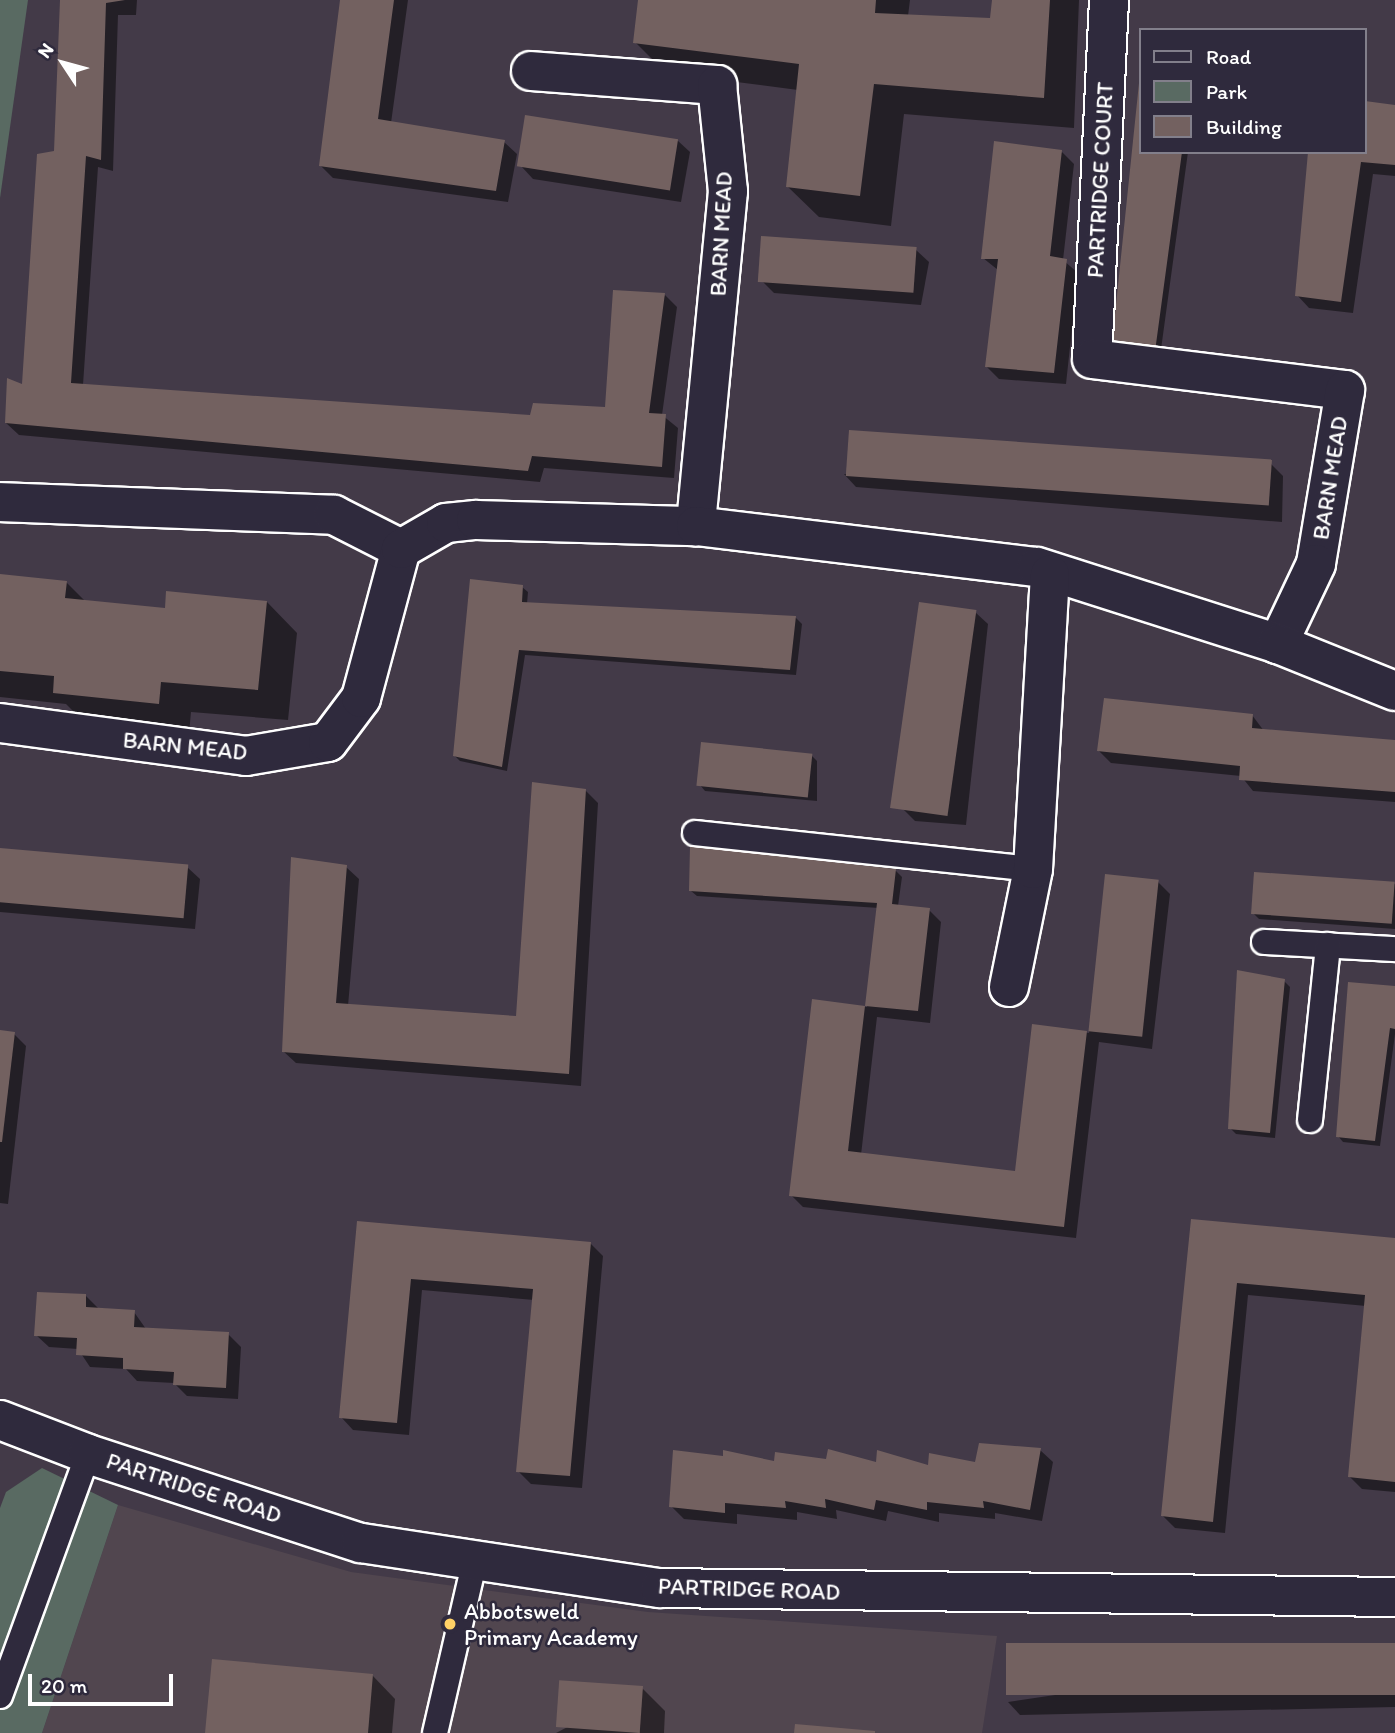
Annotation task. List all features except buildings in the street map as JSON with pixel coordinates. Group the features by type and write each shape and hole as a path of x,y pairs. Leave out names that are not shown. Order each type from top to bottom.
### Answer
{"street":[{"name":"PARTRIDGE COURT","path":"1092,359 1109,0"},
{"name":"BARN MEAD","path":"531,71 718,85 728,191 696,526"},
{"name":"BARN MEAD","path":"1092,359 1345,390 1316,564 1278,644"},
{"path":"0,502 334,515 401,549 446,523 476,520 696,526 1037,568 1278,644 1395,691"},
{"name":"BARN MEAD","path":"0,723 246,756 328,743 361,698 401,549"},
{"path":"1009,987 1032,869 1050,574"},
{"name":"PARTRIDGE ROAD","path":"0,1420 88,1454 361,1543 660,1588 1395,1597"}],"lane":[{"path":"695,833 1032,869"},
{"path":"1264,942 1395,949"},
{"path":"1310,1120 1328,945"},
{"path":"0,1696 88,1454"},
{"path":"435,1733 475,1560"}],"shaded area":[{"name":"Abbotsweld Primary Academy","path":"118,1505 351,1572 648,1612 997,1636 982,1733 42,1733"}],"green space":[{"path":"0,0 28,0 0,198"},
{"path":"42,1468 118,1505 42,1733 0,1733 0,1508 6,1492"}],"place":[{"name":"Abbotsweld Primary Academy","path":"450,1624"}]}
